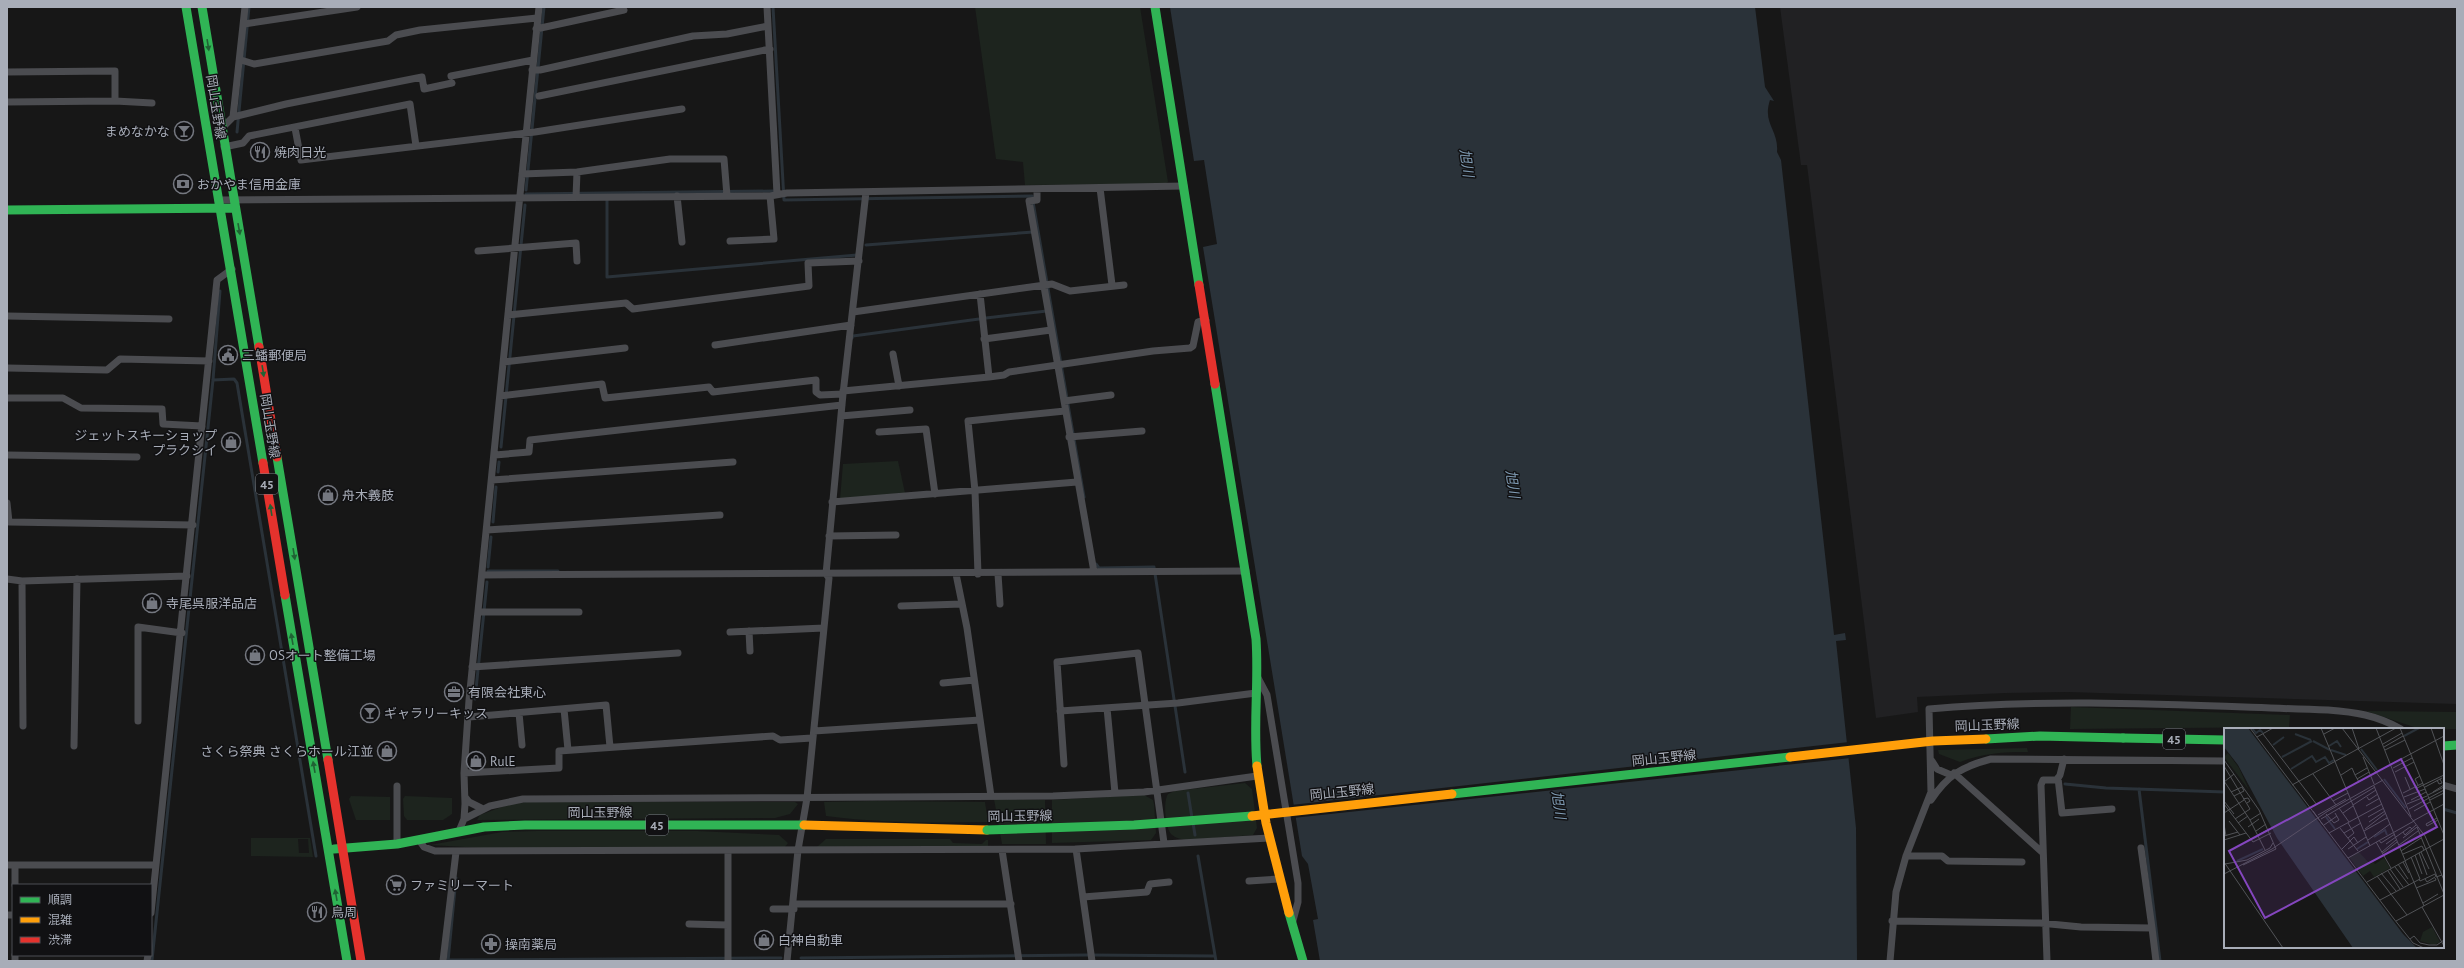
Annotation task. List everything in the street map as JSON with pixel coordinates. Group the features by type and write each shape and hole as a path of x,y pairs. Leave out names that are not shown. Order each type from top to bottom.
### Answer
{"main road":[{"name":"岡山玉野線","path":"186,7 219,204 232,269 347,961"},
{"name":"岡山玉野線","path":"202,7 221,129 361,961"},
{"path":"1155,7 1246,571 1257,654 1258,676 1254,732 1257,776 1269,838 1279,879 1303,961"},
{"path":"7,210 234,204"},
{"name":"岡山玉野線","path":"328,850 397,844 459,831 525,825 801,825 987,830 1134,825 1249,816 1933,741 2032,737 2224,740"},
{"path":"2444,746 2457,746"}],"street":[{"path":"237,116 247,24 246,7"},
{"path":"247,24 357,7"},
{"path":"459,831 464,819 464,773 474,667 482,612 482,575 495,455 504,396 518,248 520,198 525,174 536,70 533,60 540,28 537,18 538,7"},
{"path":"730,241 774,239 778,194 767,7"},
{"path":"540,28 624,10"},
{"path":"243,60 254,64 388,41 396,35 442,27 447,28 537,18"},
{"path":"536,70 693,36 727,34 768,26"},
{"path":"539,96 770,50"},
{"path":"221,129 237,116 422,77 424,89 452,79 533,60"},
{"path":"7,72 115,71 115,101"},
{"path":"7,102 115,101 152,103"},
{"path":"224,147 243,144 249,136 410,104 416,146"},
{"path":"295,128 301,160 530,132 682,109"},
{"path":"525,174 576,172 670,159 724,159 727,193"},
{"path":"576,172 576,195"},
{"path":"234,204 520,198 576,195 677,196 727,193 866,196 1037,189 1184,186"},
{"path":"1100,188 1112,285"},
{"path":"1037,189 1038,200 1033,200 1047,285 1051,330 1060,366 1065,410 1093,570"},
{"path":"677,196 682,242"},
{"path":"787,961 794,906 801,825 807,798 829,578 826,574 832,536 844,416 842,405 845,392 866,196"},
{"path":"478,251 576,243 577,261"},
{"path":"511,315 626,303 633,309 809,286 808,263 859,261"},
{"path":"152,901 155,864 158,858 182,633 217,280 232,269"},
{"path":"853,312 1047,285 1070,291 1112,285 1124,285"},
{"path":"980,294 989,377"},
{"path":"7,316 169,319"},
{"path":"504,396 602,384 605,398 709,387 713,392 816,380 816,392 820,395 1004,376 1009,372 1060,366 1153,351 1190,348 1193,346 1198,322 1206,320"},
{"path":"714,345 852,325"},
{"path":"984,339 1051,330"},
{"path":"507,362 625,348"},
{"path":"893,354 899,386"},
{"path":"7,368 107,370 120,359 209,361"},
{"path":"1065,401 1111,395"},
{"path":"7,398 63,398 81,408 162,409 163,424 202,426"},
{"path":"495,455 530,452 530,440 842,405"},
{"path":"844,416 910,410"},
{"path":"977,571 975,491 968,421 1065,410"},
{"path":"879,432 926,429 935,494"},
{"path":"1070,437 1142,431"},
{"path":"7,455 137,457"},
{"path":"492,480 733,462"},
{"path":"835,503 1078,482"},
{"path":"7,503 9,522 192,525"},
{"path":"487,530 720,515"},
{"path":"832,536 896,535"},
{"path":"482,575 956,574 977,571 998,574 1093,570 1153,572 1246,571"},
{"path":"956,574 974,680 991,796"},
{"path":"998,574 1000,604"},
{"path":"7,579 22,581 187,576"},
{"path":"74,746 77,579"},
{"path":"22,581 23,726"},
{"path":"902,606 962,604"},
{"path":"482,612 579,612"},
{"path":"138,721 138,627 182,633"},
{"path":"730,632 824,628"},
{"path":"749,631 750,651"},
{"path":"474,667 678,653"},
{"path":"1064,764 1057,662 1138,653 1158,789 1164,843"},
{"path":"1258,676 1267,695 1298,883 1298,902 1292,924"},
{"path":"943,683 974,680"},
{"path":"1060,711 1174,703 1256,694"},
{"path":"1890,961 1892,921 1896,892 1906,856 1931,792 1932,761 1928,709 2122,704 2328,710 2361,712 2385,720 2399,728"},
{"path":"469,717 606,705 610,747"},
{"path":"1107,708 1115,793"},
{"path":"564,709 568,750"},
{"path":"518,713 522,745"},
{"path":"464,773 559,768 559,751 568,750 773,736 780,740 813,735 980,720"},
{"path":"1927,805 1952,774 1976,763 1991,759 2064,758 2224,761"},
{"path":"2064,758 2058,778 2062,813 2112,809"},
{"path":"1932,761 1937,769 1952,774 2043,853"},
{"path":"464,819 483,809 510,800 523,799 807,798 1115,793 1257,776"},
{"path":"2047,961 2041,785 2043,780 2058,778"},
{"path":"2444,785 2457,789"},
{"path":"397,786 397,844"},
{"path":"465,797 469,802 483,809"},
{"path":"419,840 431,850 456,852 1076,849 1269,838"},
{"path":"2141,848 2156,961"},
{"path":"1076,849 1092,957"},
{"path":"1002,850 1019,958"},
{"path":"728,851 728,958"},
{"path":"444,961 456,852"},
{"path":"1906,856 1942,856 1948,861 2022,862"},
{"path":"7,865 155,864"},
{"path":"15,865 15,884"},
{"path":"1249,881 1279,879"},
{"path":"1083,897 1147,892 1150,884 1169,882"},
{"path":"773,909 794,906 1011,904"},
{"path":"1892,921 2152,928"},
{"path":"689,924 728,924"}],"shaded area":[{"path":"975,7 1140,7 1168,182 1165,184 1025,185 1023,162 996,159"},
{"path":"1780,7 2457,7 2457,704 2068,692 2005,693 1917,697 1918,712 1876,718 1807,165 1801,165"},
{"path":"898,461 905,493 840,499 843,464"},
{"path":"2071,707 2290,715 2289,727 2070,729"},
{"path":"2366,711 2457,712 2457,729 2417,728"},
{"path":"2027,748 2028,752 1993,754 1960,762 1939,754 1938,750"},
{"path":"1245,783 1252,789 1257,828 1253,835 1186,840 1176,837 1169,831 1165,814 1166,798 1168,794 1175,791"},
{"path":"1144,795 1153,800 1154,804 1156,833 1151,840 1052,843 1052,800"},
{"path":"351,796 390,797 390,820 356,820 349,799"},
{"path":"405,796 452,798 452,814 443,820 407,820 404,816 403,799"},
{"path":"994,799 1045,800 1046,844 1002,844"},
{"path":"526,802 795,802 798,804 790,814 775,818 477,820 480,815 507,805"},
{"path":"824,802 985,802 988,822 907,822 826,816"},
{"path":"697,831 779,835 788,843 785,847 500,849 430,845 502,832"},
{"path":"251,838 310,838 313,857 251,856","holes":["298,839 308,839 309,853 299,853"]},
{"path":"826,839 950,839 953,843 982,844 988,840 988,846 817,847"}],"water":[{"name":"旭川","path":"1170,7 1755,7 1765,87 1774,101 1770,100 1768,115 1776,138 1777,152 1781,160 1834,635 1845,633 1846,640 1836,641 1856,828 1857,961 1320,961 1313,920 1318,919 1308,864 1302,856 1203,247 1217,244 1204,160 1194,161"}],"pier":[{"path":"1849,742 1851,758 1293,818 1291,805"}],"waterway":[{"path":"237,132 249,7"},
{"path":"526,190 544,7"},
{"path":"773,7 784,200 1032,196 1084,497"},
{"path":"526,194 773,191"},
{"path":"607,199 607,277 857,255"},
{"path":"501,447 525,205"},
{"path":"866,245 1033,232"},
{"path":"152,960 213,380 220,291"},
{"path":"986,318 1047,311"},
{"path":"852,338 853,336 979,319"},
{"path":"213,380 234,379 237,383 316,856"},
{"path":"498,472 499,462"},
{"path":"493,522 496,487"},
{"path":"488,567 491,537"},
{"path":"1096,564 1099,568 1154,567 1185,772"},
{"path":"488,571 558,571"},
{"path":"475,699 487,582"},
{"path":"2065,784 2106,788 2224,792"},
{"path":"2139,789 2160,961"},
{"path":"1188,793 1192,818"},
{"path":"2444,809 2457,813"},
{"path":"1193,823 1195,835"},
{"path":"1198,856 1216,961"},
{"path":"448,961 456,878"},
{"path":"801,958 1088,955 1215,956"},
{"path":"448,960 781,958"}],"traffic: fast":[{"path":"186,7 263,463"},
{"path":"202,7 259,347"},
{"path":"1155,7 1199,285"},
{"path":"7,210 235,208"},
{"path":"1215,384 1256,639 1257,766"},
{"path":"277,457 328,760"},
{"path":"285,595 347,961"},
{"path":"1986,739 2040,736 2123,738"},
{"path":"2123,738 2224,740"},
{"path":"2444,746 2457,745"},
{"path":"1452,794 1790,757"},
{"path":"987,830 1134,825 1252,816"},
{"path":"334,849 397,844 484,827 525,825 804,825"},
{"path":"1289,913 1303,961"}],"traffic: slow":[{"path":"1790,757 1933,741 1986,739"},
{"path":"1257,766 1266,823 1289,913"},
{"path":"1252,816 1452,794"},
{"path":"804,825 987,830"}],"traffic: jam":[{"path":"1199,285 1215,384"},
{"path":"259,347 277,457"},
{"path":"263,463 285,595"},
{"path":"328,760 361,961"}],"place":[{"name":"まめなかな","path":"184,131"},
{"name":"焼肉日光","path":"260,152"},
{"name":"おかやま信用金庫","path":"183,184"},
{"name":"三蟠郵便局","path":"228,355"},
{"name":"ジェットスキーショップ プラクシイ","path":"231,442"},
{"name":"舟木義肢","path":"328,495"},
{"name":"寺尾呉服洋品店","path":"152,603"},
{"name":"OSオート整備工場","path":"255,655"},
{"name":"有限会社東心","path":"454,692"},
{"name":"ギャラリーキッス","path":"370,713"},
{"name":"さくら祭典 さくらホール江並","path":"387,751"},
{"name":"RulE","path":"476,761"},
{"name":"ファミリーマート","path":"396,885"},
{"name":"鳥周","path":"317,912"},
{"name":"白神自動車","path":"764,940"},
{"name":"操南薬局","path":"491,944"}]}
